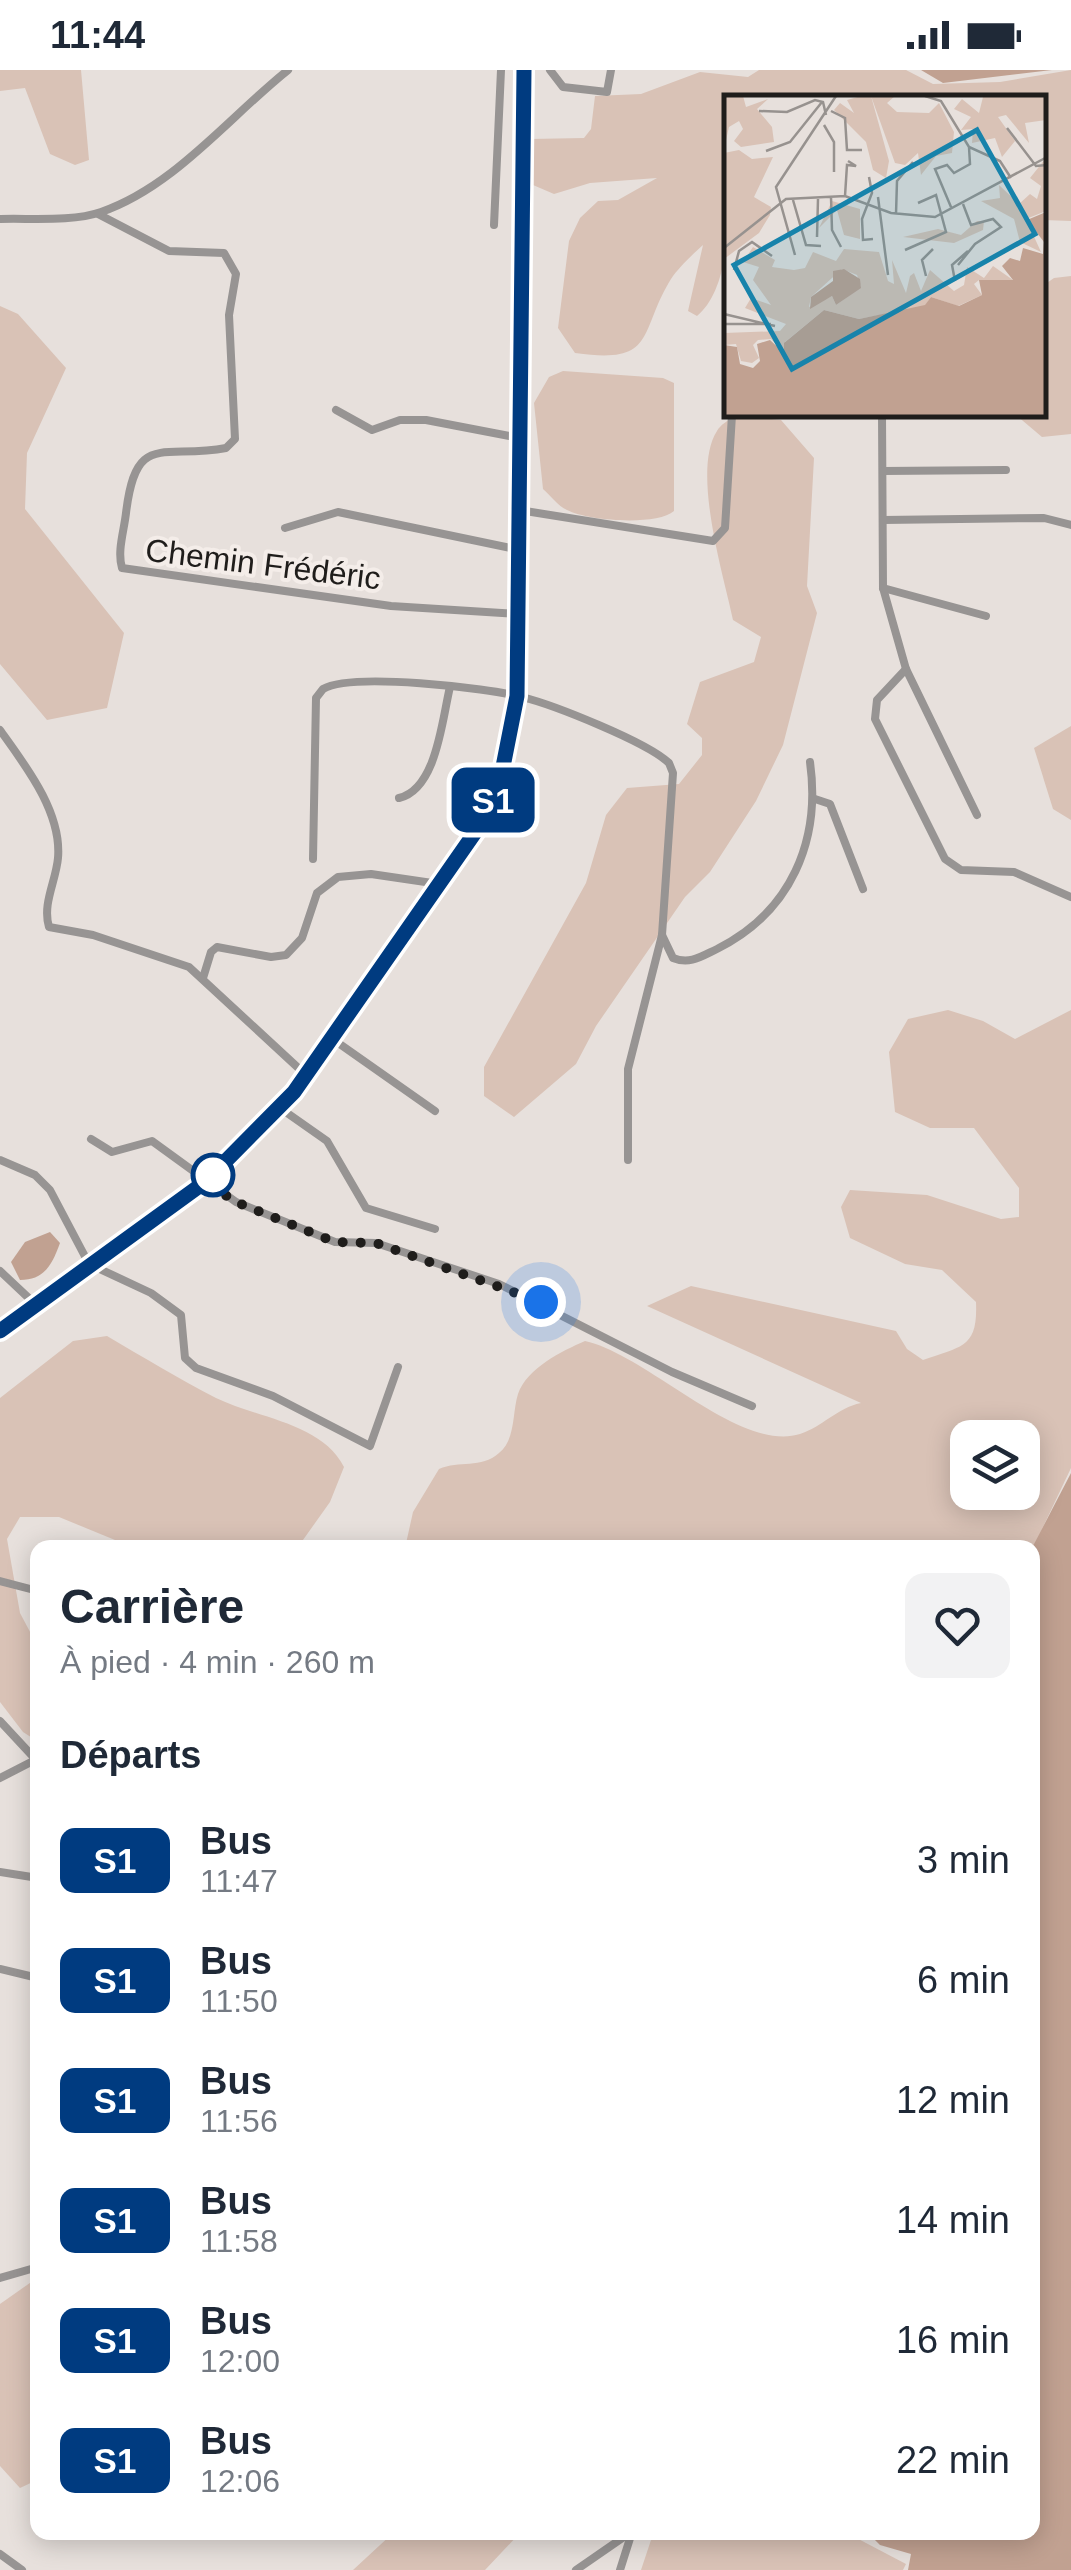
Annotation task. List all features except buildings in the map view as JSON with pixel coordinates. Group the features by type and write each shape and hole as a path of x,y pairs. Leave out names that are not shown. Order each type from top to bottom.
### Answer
{"main road":[{"path":"0,1332 34,1303 205,1182 280,1108 334,1040 441,885 499,787 517,696 524,70"}],"street":[{"path":"0,219 98,214 128,200 174,168 288,70"},
{"path":"494,225 500,70"},
{"path":"550,70 563,87 607,92 611,70"},
{"path":"499,157 521,160"},
{"name":"Chemin Frédéric","path":"98,214 169,251 224,253 236,274 229,315 235,438 226,448 152,454 139,462 129,488 122,568 392,606 519,614"},
{"path":"336,410 372,430 400,420 426,420 520,438"},
{"path":"519,510 713,541 725,528 732,418"},
{"path":"882,418 883,588 906,669 977,815"},
{"path":"883,472 1006,470"},
{"path":"285,528 338,512 520,550"},
{"path":"883,520 1044,518 1071,525"},
{"path":"883,588 986,616"},
{"path":"906,669 877,700 875,719 945,859 961,870 1014,872 1071,896"},
{"path":"313,859 316,698 323,688 364,681 517,696 547,704 669,763 673,773 662,934 628,1068 628,1160"},
{"path":"399,798 410,795 426,775 450,687"},
{"path":"0,730 29,773 58,831 58,856 45,916 49,927 80,931 166,958 203,978 306,1076"},
{"path":"662,934 674,958 694,960 737,939 758,922 797,874 815,798 810,762"},
{"path":"815,798 830,804 863,888"},
{"path":"203,978 210,952 217,947 271,957 286,955 302,938 317,893 338,877 371,874 441,885"},
{"path":"334,1040 435,1111"},
{"path":"280,1108 327,1141 366,1208 436,1229"},
{"path":"91,1139 112,1152 152,1140 236,1202 335,1242 376,1243 499,1284 672,1372 752,1406"},
{"path":"0,1160 36,1175 50,1190 89,1264 151,1293 181,1315 185,1358 196,1368 274,1396 370,1446 398,1367"},
{"path":"0,1271 34,1303"},
{"path":"0,1580 30,1588"},
{"path":"0,1721 30,1754"},
{"path":"0,1778 30,1764"},
{"path":"0,1872 30,1877"},
{"path":"0,1969 30,1976"},
{"path":"0,2278 30,2269"},
{"path":"576,2570 620,2540"},
{"path":"620,2570 629,2540"},
{"path":"0,2554 22,2570"}],"shaded area":[{"path":"0,70 81,70 89,160 75,165 50,154 25,88 0,91"},
{"path":"759,70 906,70 933,84 1000,82 1071,70 1071,221 1046,220 1046,95 724,95 724,257 711,298 697,316 688,311 703,245 671,279 648,329 633,349 620,354 575,353 558,328 569,241 580,218 598,201 618,200 657,178 590,183 554,194 533,185 527,156 530,139 584,138 591,129 595,96 641,94 700,72 748,77"},
{"path":"921,70 1052,70 943,83"},
{"path":"1071,276 1071,434 1042,437 1020,418 1046,418 1046,284 1054,278"},
{"path":"0,306 18,314 66,368 27,453 25,509 124,633 107,708 47,720 0,664"},
{"path":"563,371 663,378 674,383 674,511 653,519 590,517 564,508 543,489 534,403 549,377"},
{"path":"731,418 781,420 814,458 807,586 817,613 783,745 756,801 710,872 685,897 596,1026 576,1064 514,1117 484,1096 484,1067 586,883 606,815 627,788 679,784 702,755 702,738 687,724 700,682 754,662 761,637 733,620 712,524 707,471 718,429"},
{"path":"1071,726 1071,820 1053,809 1034,748"},
{"path":"948,1010 983,1021 1015,1039 1071,1010 1071,1468 1037,1540 407,1540 413,1512 439,1469 485,1461 499,1453 508,1441 518,1394 529,1376 556,1355 585,1341 637,1364 722,1417 776,1436 800,1434 861,1403 647,1306 691,1286 896,1331 907,1349 923,1360 965,1343 974,1328 976,1302 942,1270 905,1264 850,1238 841,1207 850,1190 927,1195 1001,1219 1019,1217 1019,1188 974,1128 930,1128 895,1112 889,1052 908,1019"},
{"path":"50,1232 60,1243 50,1264 41,1274 20,1280 11,1262 25,1242"},
{"path":"107,1336 216,1398 305,1431 334,1452 344,1467 330,1502 303,1540 115,1540 59,1517 20,1517 7,1539 20,1613 30,1632 30,1736 0,1702 0,1398 73,1341"},
{"path":"1071,1473 1071,2570 908,2570 911,2554 875,2540 1040,2540 1040,1540 1036,1540"},
{"path":"30,2283 30,2483 20,2488 0,2466 0,2304"},
{"path":"385,2540 513,2540 485,2570 353,2570"},
{"path":"651,2540 860,2540 906,2564 903,2570 641,2570"}],"bus line":[{"name":"S1","path":"0,1331 205,1182 280,1108 334,1040 441,885 483,821 499,787 517,696 524,70"}],"route":[{"path":"213,1175 205,1182 214,1190 335,1242 376,1243 541,1302"}]}
